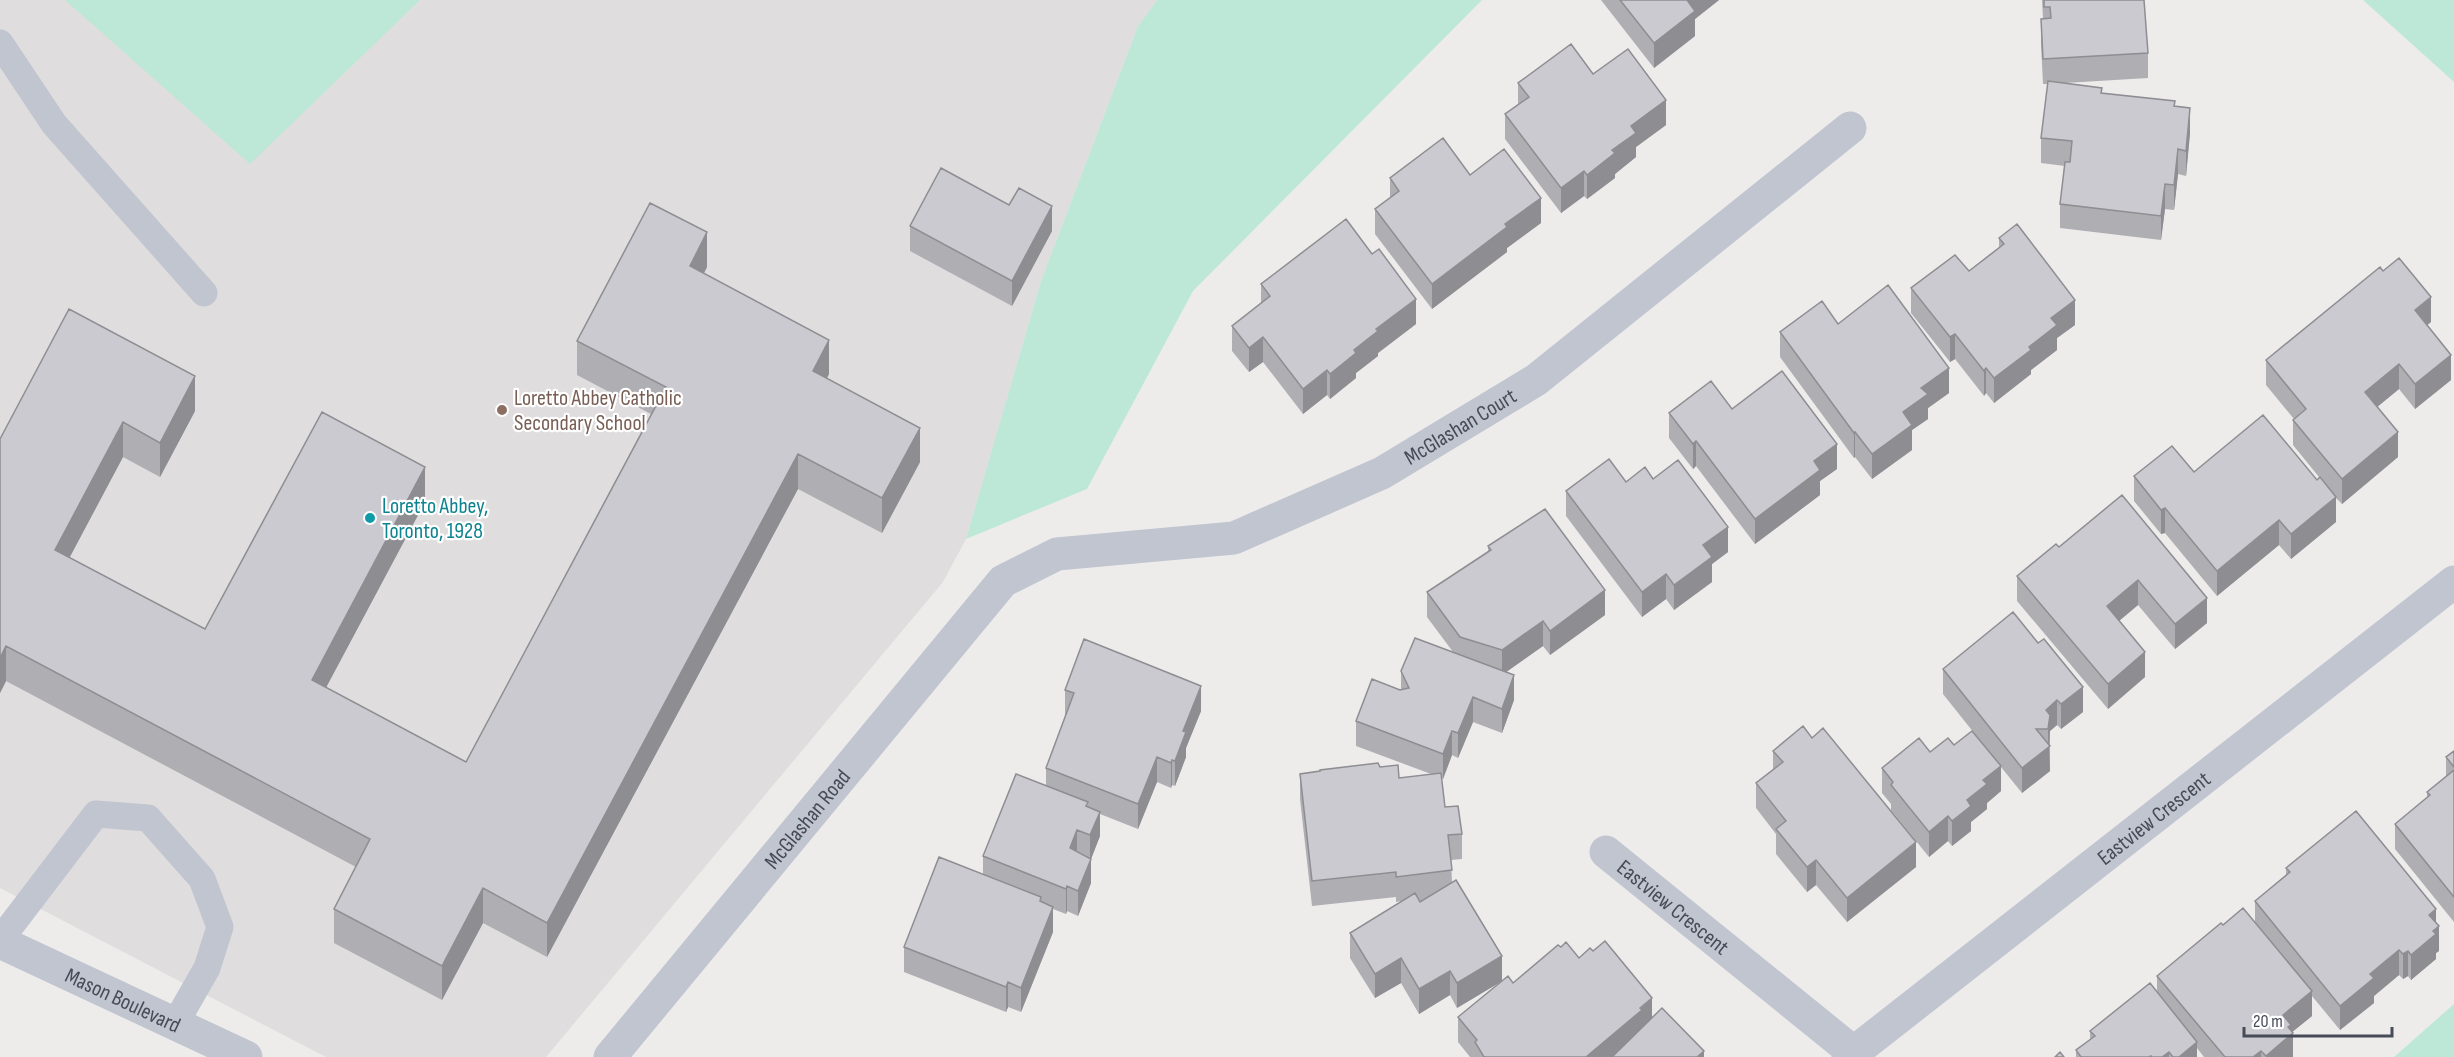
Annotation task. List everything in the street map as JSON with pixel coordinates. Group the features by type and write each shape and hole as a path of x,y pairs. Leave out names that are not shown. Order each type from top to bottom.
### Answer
{"street":[{"name":"McGlashan Court","path":"1003,581 1057,554 1234,538 1382,473 1536,380 1850,128"},
{"name":"McGlashan Road","path":"610,1057 1003,581"},
{"name":"Eastview Crescent","path":"1606,852 1851,1054 2454,582"},
{"name":"Mason Boulevard","path":"0,941 246,1057"}],"lane":[{"path":"0,43 54,124 204,293"},
{"path":"0,941 96,814 148,818 202,879 220,927 207,968 175,1024"}],"shaded area":[{"name":"Loretto Abbey Catholic Secondary School","path":"0,0 1157,0 1138,26 1041,281 966,539 943,582 546,1057 326,1057 0,888"}],"green space":[{"path":"65,0 420,0 250,164"},
{"path":"1157,0 1482,0 1193,291 1087,489 966,539 1041,281 1138,26"},
{"path":"2363,0 2454,0 2454,82"},
{"path":"2454,1004 2454,1057 2394,1057"}],"building":[{"path":"1620,0 1687,0 1695,11 1654,43"},
{"path":"2044,0 2144,0 2148,53 2043,59 2041,19 2051,18 2050,7 2044,7"},
{"path":"1571,44 1593,74 1628,49 1666,100 1631,126 1636,133 1612,150 1615,153 1587,175 1584,171 1561,188 1505,114 1529,97 1518,83"},
{"path":"2048,81 2102,88 2101,93 2175,101 2174,106 2190,108 2186,151 2178,149 2174,185 2165,184 2161,216 2060,204 2065,162 2070,162 2072,141 2041,138"},
{"path":"1443,138 1470,175 1504,149 1541,198 1505,224 1507,227 1432,284 1375,209 1399,191 1390,178"},
{"path":"941,168 1009,205 1019,188 1052,206 1012,281 910,226"},
{"path":"650,203 707,232 690,266 829,340 813,371 920,428 882,498 798,454 547,923 483,888 442,966 334,909 370,839 6,646 0,658 0,439 69,309 195,376 160,443 123,422 55,550 205,629 322,412 425,467 312,680 466,762 666,387 577,341"},
{"path":"1346,219 1372,254 1379,249 1416,299 1376,329 1378,331 1354,350 1356,353 1330,374 1327,370 1303,389 1263,337 1249,348 1232,326 1270,296 1261,284"},
{"path":"2017,224 2075,300 2051,318 2057,325 2029,347 2031,350 1994,378 1986,368 1984,371 1955,334 1950,337 1911,288 1955,255 1969,271 2004,244 1999,238"},
{"path":"2399,258 2431,297 2415,310 2451,355 2415,384 2399,364 2365,392 2398,432 2342,479 2293,420 2306,409 2266,360 2380,267 2383,271"},
{"path":"1888,285 1949,368 1921,388 1928,394 1903,412 1912,425 1872,454 1780,332 1822,301 1838,324"},
{"path":"1782,371 1837,444 1814,461 1820,470 1755,519 1696,441 1693,444 1669,413 1711,381 1732,409"},
{"path":"2263,415 2317,480 2320,477 2336,497 2291,534 2279,520 2217,571 2165,508 2161,510 2134,476 2172,446 2194,472"},
{"path":"1609,459 1626,482 1645,467 1653,479 1678,460 1728,527 1703,545 1712,557 1674,585 1666,574 1642,592 1566,491"},
{"path":"2122,495 2207,598 2175,624 2138,580 2107,606 2145,652 2108,684 2017,576 2056,544 2059,547"},
{"path":"1545,509 1605,590 1550,631 1543,621 1502,650 1460,637 1427,592 1491,550 1488,546"},
{"path":"2013,612 2038,643 2044,639 2083,687 2061,704 2057,700 2046,710 2050,715 2048,729 2036,729 2050,746 2022,768 1943,669"},
{"path":"1415,638 1514,675 1502,709 1473,697 1458,733 1452,731 1443,754 1356,721 1372,679 1400,690 1409,688 1401,671"},
{"path":"1084,639 1201,686 1183,731 1186,732 1175,761 1172,760 1171,763 1157,757 1138,804 1046,768 1074,693 1065,690"},
{"path":"1803,726 1812,738 1823,728 1916,842 1847,898 1816,860 1807,867 1776,829 1786,821 1756,783 1783,762 1773,751"},
{"path":"1972,731 2001,766 1983,780 1987,784 1967,800 1971,806 1952,821 1948,816 1929,832 1891,785 1893,782 1882,768 1919,738 1930,752 1948,738 1954,745"},
{"path":"2454,751 2454,767 2446,757"},
{"path":"1378,763 1380,767 1398,765 1399,778 1441,773 1445,807 1458,806 1462,834 1448,835 1452,870 1396,877 1396,872 1312,881 1300,774"},
{"path":"2454,770 2454,897 2395,824 2430,795 2427,792"},
{"path":"1016,774 1088,802 1086,806 1100,812 1090,835 1077,830 1070,848 1091,859 1078,891 1067,886 1066,889 983,856"},
{"path":"2356,811 2436,909 2429,915 2439,926 2433,931 2436,934 2411,955 2408,951 2403,954 2399,950 2370,974 2374,978 2340,1006 2255,901 2290,872 2286,868"},
{"path":"939,857 1041,897 1040,901 1053,907 1021,988 1008,982 1006,987 904,947"},
{"path":"1456,880 1502,956 1457,983 1450,971 1419,989 1401,958 1375,974 1350,933 1415,893 1420,902"},
{"path":"2243,908 2312,991 2283,1015 2291,1025 2288,1027 2293,1033 2266,1056 2261,1051 2253,1057 2225,1057 2157,976 2221,923 2223,925"},
{"path":"1605,941 1652,998 1640,1008 1642,1010 1586,1057 1484,1057 1475,1042 1477,1040 1458,1017 1508,976 1513,983 1558,945 1561,947 1566,942 1579,958 1590,948 1593,951"},
{"path":"2150,983 2197,1042 2179,1057 2173,1057 2169,1052 2162,1057 2081,1057 2076,1050 2095,1036 2090,1031"},
{"path":"1662,1008 1704,1051 1697,1057 1612,1057"}],"place":[{"name":"Loretto Abbey Catholic Secondary School","path":"502,410"},
{"name":"Loretto Abbey, Toronto, 1928","path":"370,518"}]}
